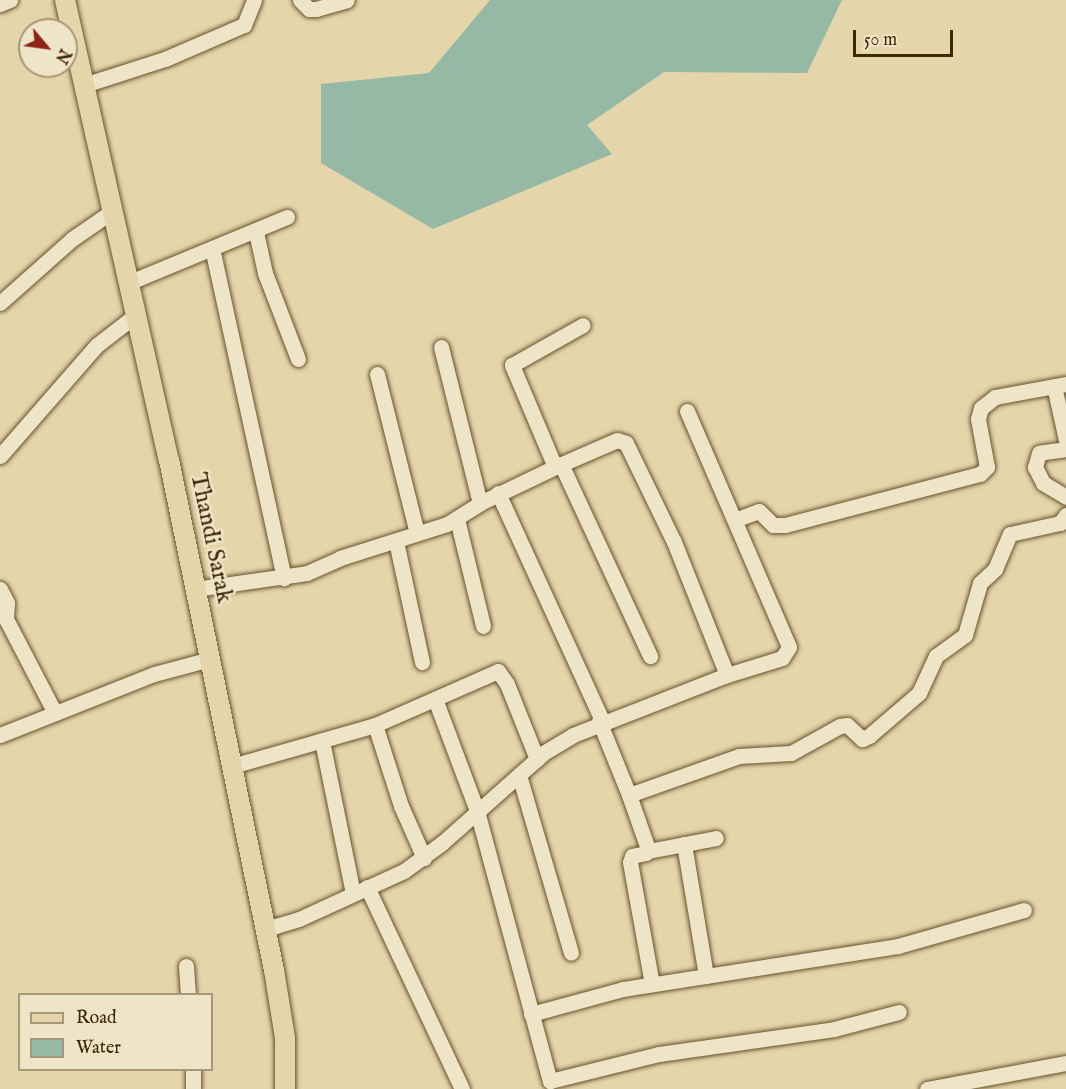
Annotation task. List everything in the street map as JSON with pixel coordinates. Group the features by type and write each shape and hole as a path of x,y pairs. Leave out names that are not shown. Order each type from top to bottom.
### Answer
{"main road":[{"name":"Thandi Sarak","path":"65,0 87,84 137,314 266,929 285,1038 285,1089"}],"street":[{"path":"0,4 10,0"},
{"path":"87,84 165,59 244,25 254,0"},
{"path":"300,0 309,9 347,0"},
{"path":"0,303 72,239 114,210"},
{"path":"130,282 256,232 287,217"},
{"path":"256,232 265,273 298,359"},
{"path":"212,248 284,578"},
{"path":"0,456 97,345 137,314"},
{"path":"583,325 512,365 650,656"},
{"path":"441,347 480,503"},
{"path":"377,374 417,533"},
{"path":"736,519 759,511 773,525 785,525 980,474 987,467 978,419 981,408 994,397 1060,385 1066,440"},
{"path":"266,929 299,919 424,858 537,759 601,721 727,675 782,658 789,651 736,519 687,411"},
{"path":"195,589 284,578 396,541 456,519 498,494 617,440 626,443 674,542 727,675"},
{"path":"1066,449 1039,453 1035,467 1043,483 1066,497"},
{"path":"498,494 601,721 648,851"},
{"path":"629,795 738,756 790,753 840,726 847,725 862,739 869,736 919,693 936,656 965,634 980,584 995,569 1010,534 1060,523 1066,515"},
{"path":"456,519 483,626"},
{"path":"396,541 422,662"},
{"path":"0,589 7,603 6,619 55,713"},
{"path":"0,735 154,674 210,659"},
{"path":"232,766 375,725 498,671 507,684 537,759"},
{"path":"435,699 477,811 548,1078 552,1081 659,1054 834,1029 899,1012"},
{"path":"375,725 401,806 424,858"},
{"path":"322,741 360,890 462,1089"},
{"path":"519,775 571,953"},
{"path":"652,984 630,862 632,856 716,838"},
{"path":"684,844 706,976"},
{"path":"531,1014 652,984 898,946 1024,910"},
{"path":"186,966 188,993"},
{"path":"927,1089 1066,1063"},
{"path":"193,1071 193,1089"}],"water":[{"path":"490,0 842,0 807,73 664,72 587,125 612,154 433,229 321,163 321,84 429,73"}]}
